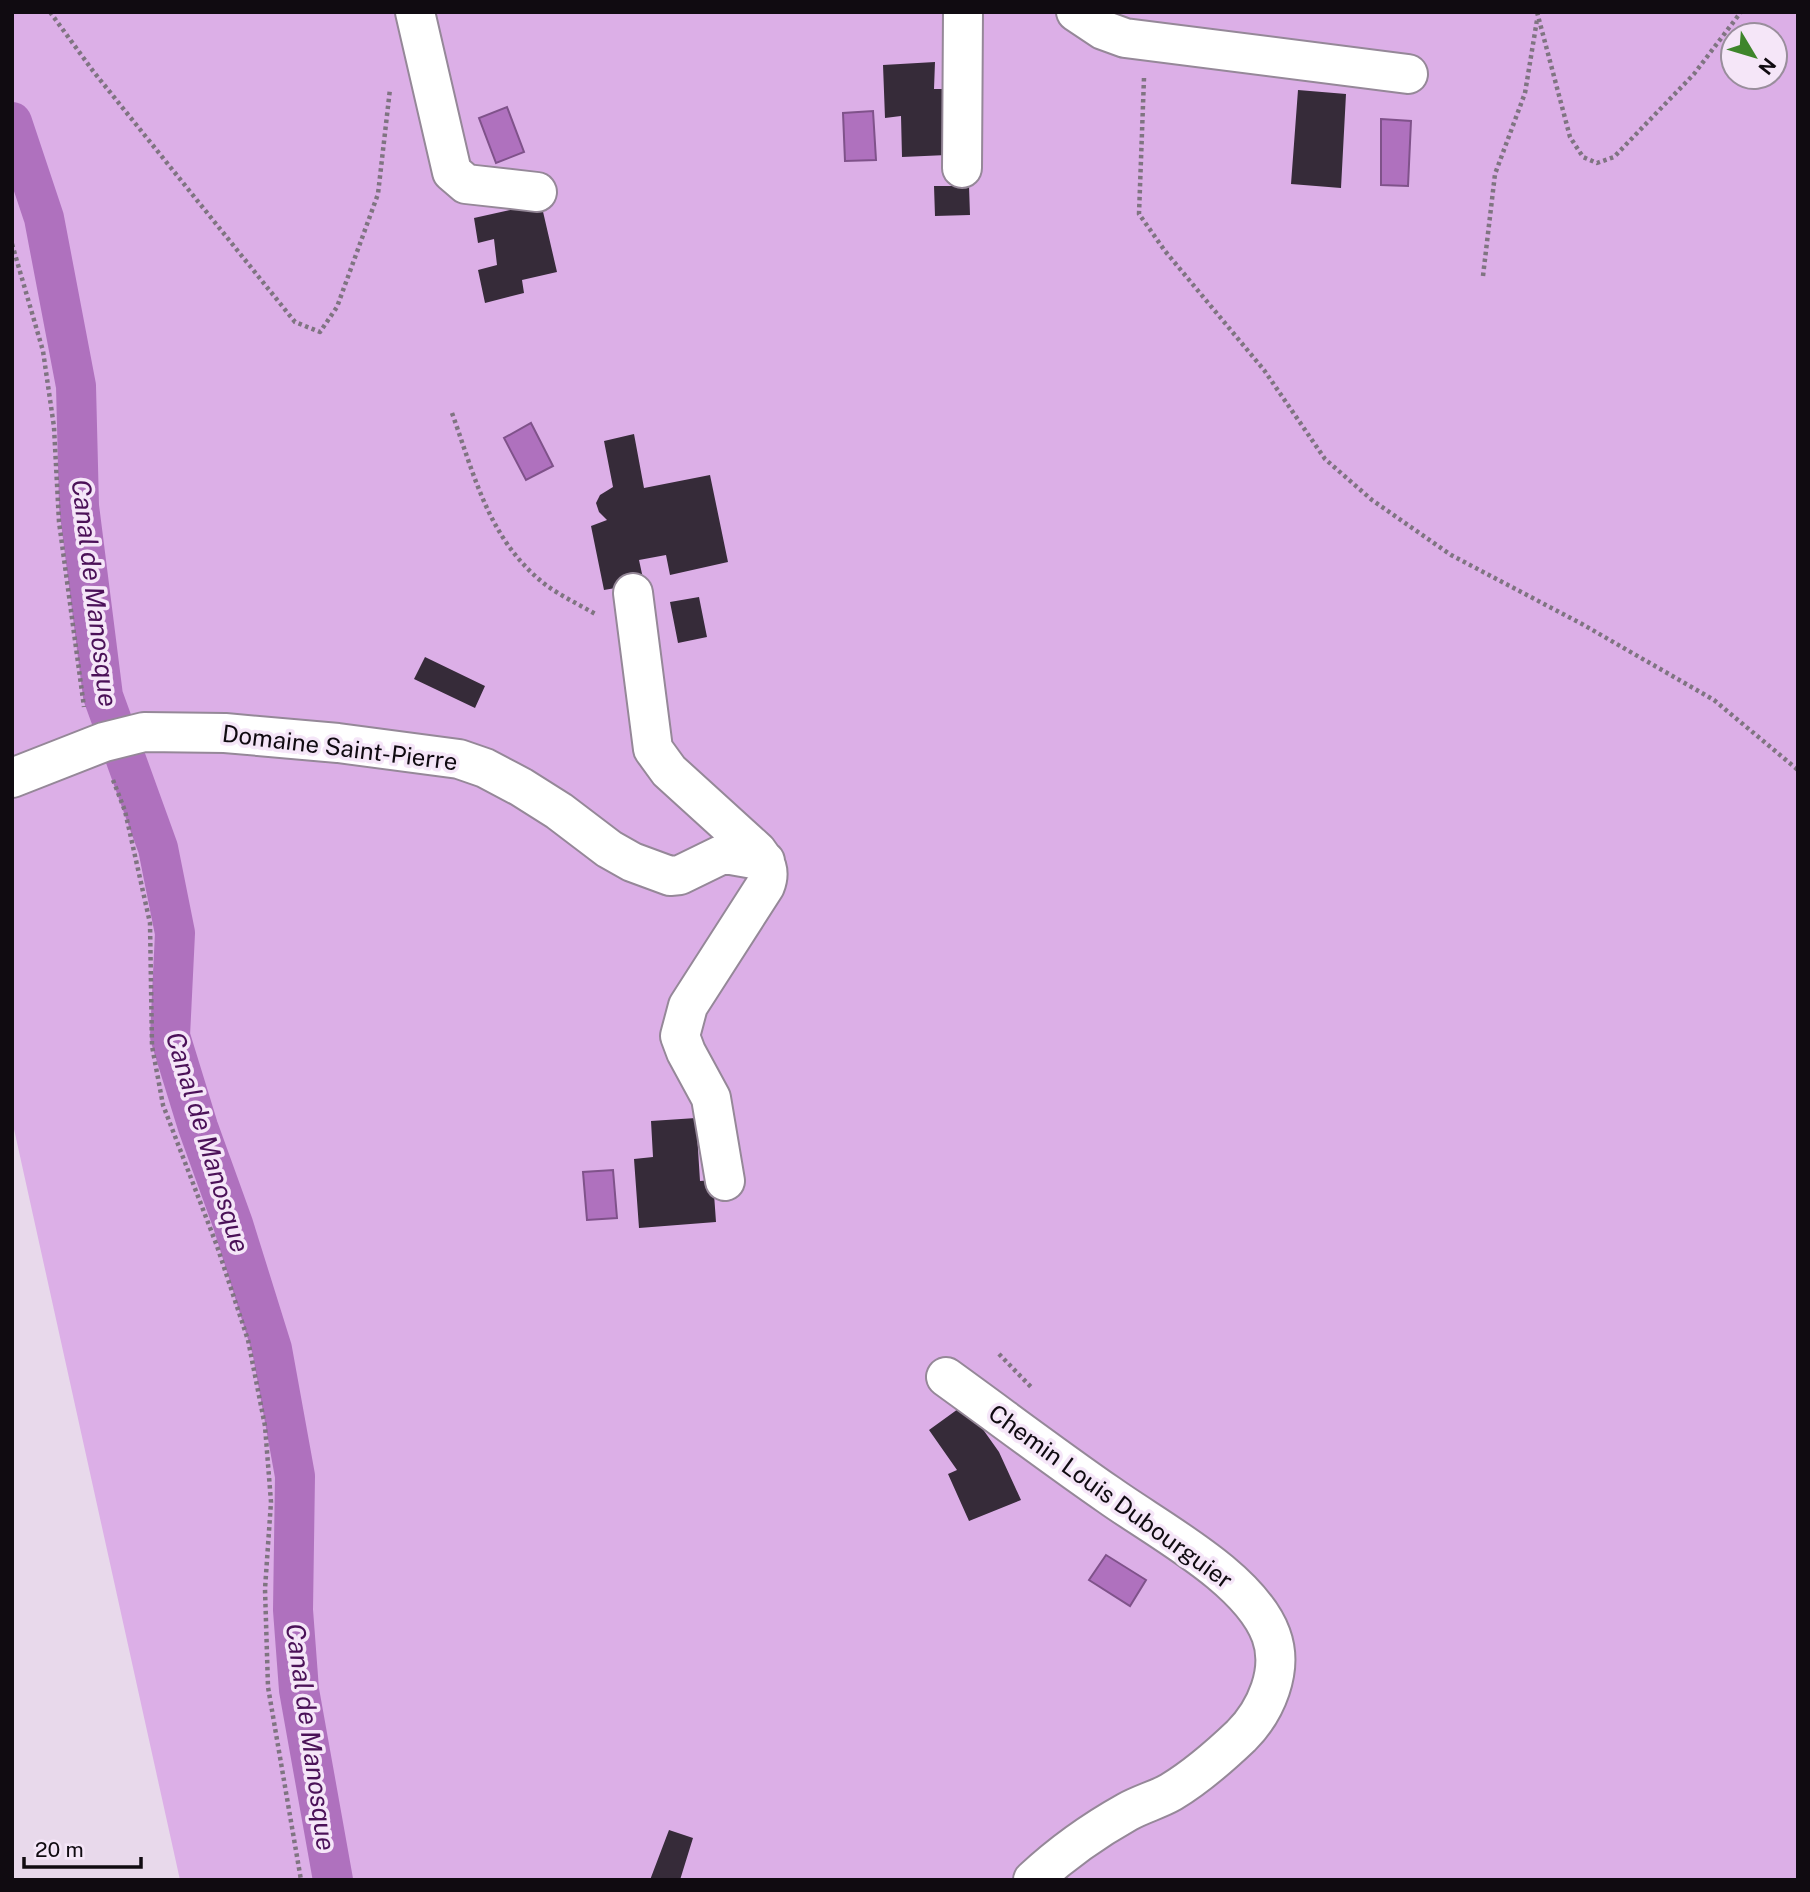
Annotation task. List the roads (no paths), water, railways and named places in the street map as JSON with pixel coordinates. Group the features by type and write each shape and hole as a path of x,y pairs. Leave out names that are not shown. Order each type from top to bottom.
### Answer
{"street":[{"path":"415,12 452,172 466,184 537,192"},
{"path":"962,168 963,12"},
{"path":"1076,12 1103,30 1146,42 1408,74"},
{"path":"634,593 653,748 669,771 714,810 765,861 769,874 765,886 688,1006 680,1036 711,1098 725,1181"},
{"name":"Domaine Saint-Pierre","path":"12,778 100,744 144,732 225,733 338,743 460,759 485,768 521,787 609,849 655,872 670,876 680,875 716,856 727,855 765,861"},
{"name":"Chemin Louis Dubourguier","path":"946,1377 1230,1579 1249,1598 1262,1617 1275,1651 1274,1675 1265,1702 1257,1717 1240,1737 1183,1784 1099,1828 1063,1852 1033,1880"}],"waterway":[{"name":"Canal de Manosque","path":"12,122 44,218 76,386 79,506 103,696 158,848 175,933 170,1036 272,1349 295,1476 293,1610 299,1690 333,1880"}]}
